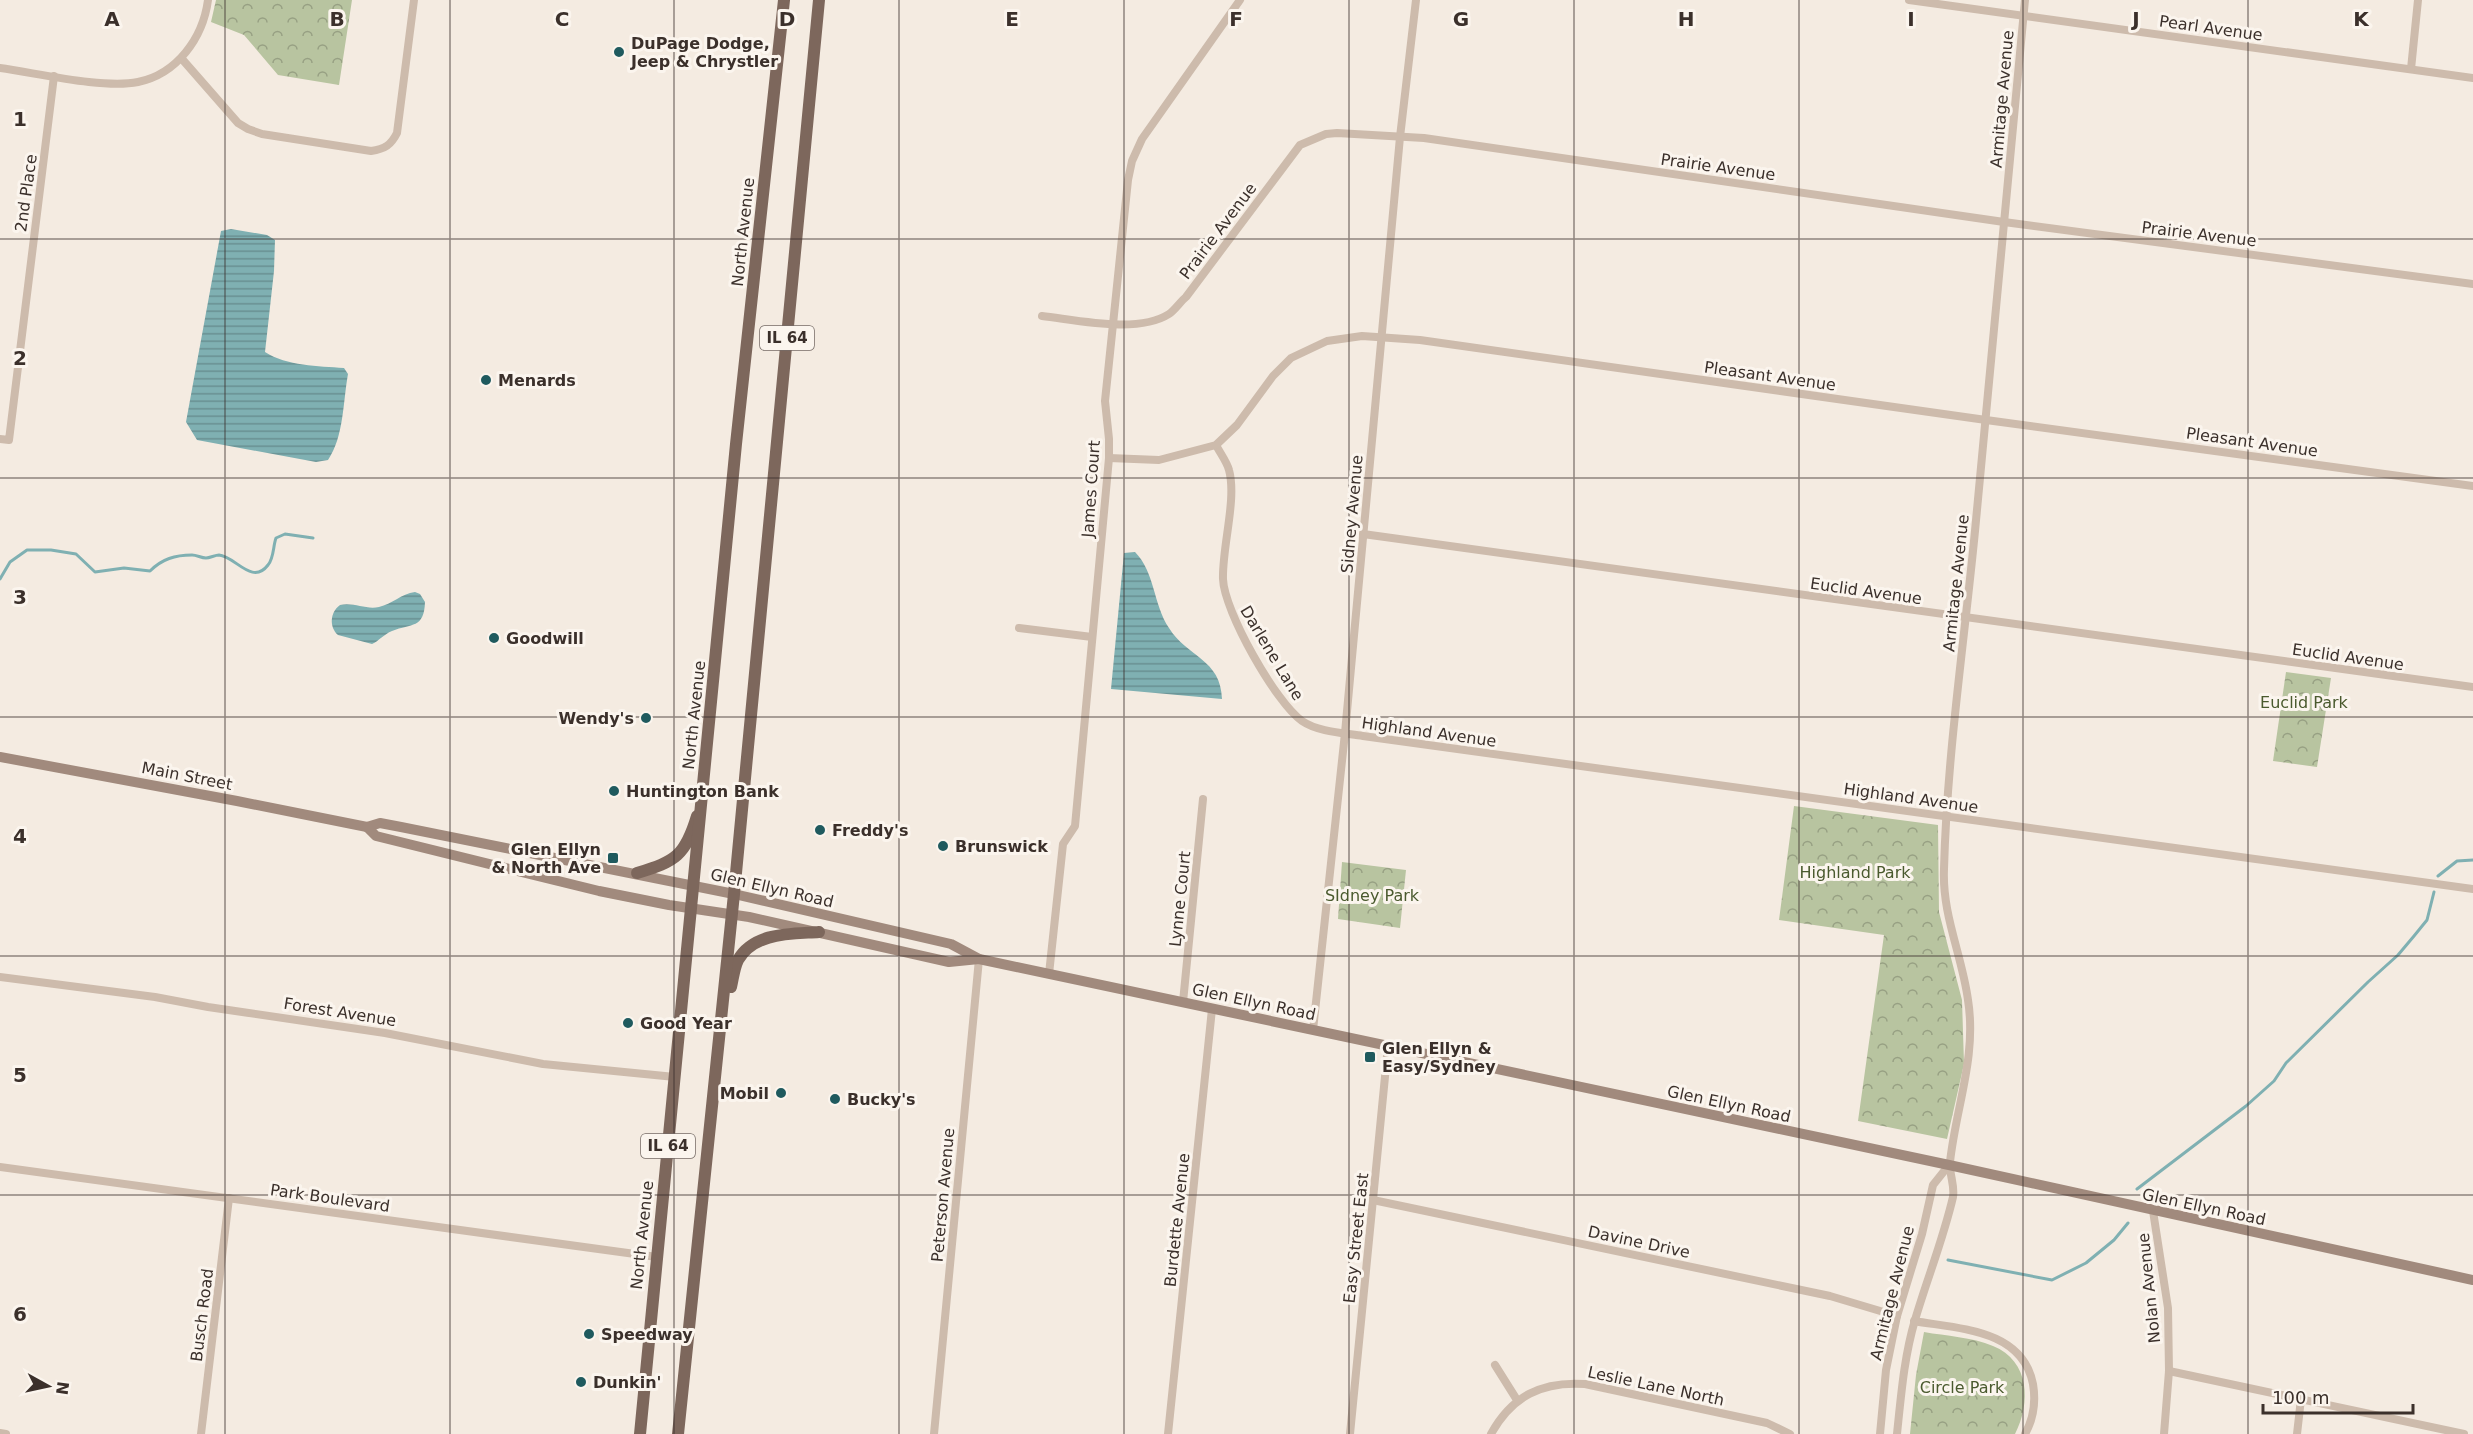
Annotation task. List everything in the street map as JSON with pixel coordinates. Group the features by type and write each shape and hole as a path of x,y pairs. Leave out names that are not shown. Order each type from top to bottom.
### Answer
{"main road":[{"name":"North Avenue","path":"640,1434 693,909 736,444 784,0"},
{"name":"IL 64","path":"678,1434 732,915 819,0"},
{"path":"637,873 674,860 686,846 696,819 704,782"},
{"path":"718,1056 729,995 738,961 751,945 774,936 819,932"}],"street":[{"path":"0,68 109,84 138,82 162,73 182,59 197,37 208,0"},
{"path":"182,59 238,123 248,129 262,134 371,151 383,150 392,144 397,133 414,0"},
{"name":"James Court","path":"1048,974 1063,844 1075,826 1109,458 1105,401 1128,180 1132,161 1151,126 1229,19 1240,0"},
{"name":"Sidney Avenue","path":"1313,1030 1345,733 1400,137 1416,0"},
{"name":"Pearl Avenue","path":"1909,0 2473,78"},
{"name":"Armitage Avenue","path":"1897,1434 1904,1370 1914,1321 1941,1243 1953,1197 1954,1190 1949,1165 1971,1040 1965,982 1945,905 1944,870 1948,780 1967,618 2025,0"},
{"path":"2410,69 2418,0"},
{"name":"2nd Place","path":"0,439 9,440 54,76"},
{"name":"Prairie Avenue","path":"1042,316 1112,324 1137,324 1168,314 1185,297 1300,145 1326,134 1336,133 1474,145 2004,222 2473,284"},
{"name":"Pleasant Avenue","path":"1216,446 1237,425 1273,376 1291,358 1312,346 1336,338 1362,336 1420,340 2473,486"},
{"path":"1109,458 1159,460 1216,446"},
{"name":"Darlene Lane","path":"1216,446 1229,469 1230,478 1223,579 1226,600 1234,620 1288,709 1303,722 1316,728 1345,733"},
{"name":"Euclid Avenue","path":"1363,534 2473,687"},
{"path":"1019,628 1092,637"},
{"name":"Highland Avenue","path":"1345,733 2473,890"},
{"name":"Main Street","path":"0,757 226,798 367,827 380,823 695,886"},
{"name":"Lynne Court","path":"1183,1002 1203,799"},
{"name":"Main Street","path":"367,827 376,836 387,839 599,891 693,909"},
{"name":"Glen Ellyn Road","path":"695,886 951,944 979,959 1949,1165 2473,1280"},
{"name":"Glen Ellyn Road","path":"693,909 819,932 949,962 979,959"},
{"name":"Peterson Avenue","path":"934,1434 979,959"},
{"name":"Forest Avenue","path":"0,976 155,997 386,1033 543,1064 675,1077"},
{"name":"Burdette Avenue","path":"1168,1434 1212,1009"},
{"name":"Easy Street East","path":"1350,1434 1388,1046"},
{"name":"Armitage Avenue","path":"1880,1434 1886,1370 1897,1316 1922,1234 1933,1185 1949,1165"},
{"name":"Park Boulevard","path":"0,1167 657,1257"},
{"name":"Busch Road","path":"201,1434 229,1198"},
{"name":"Davine Drive","path":"1373,1200 1830,1296 1897,1316"},
{"name":"Nolan Avenue","path":"2152,1211 2168,1308 2169,1371 2164,1434"},
{"path":"1914,1321 1986,1334 2007,1344 2017,1354 2030,1373 2034,1390 2033,1415 2025,1434"},
{"path":"1491,1434 1517,1400 1495,1365"},
{"path":"2169,1371 2464,1434"},
{"name":"Leslie Lane North","path":"1517,1400 1554,1384 1585,1384 1767,1424 1790,1434"},
{"path":"2297,1434 2301,1399"},
{"path":"0,1433 6,1434"}],"green space":[{"path":"216,0 352,0 339,85 278,75 244,35 211,22"},
{"name":"Euclid Park","path":"2286,672 2331,678 2317,767 2273,761"},
{"name":"Highland Park","path":"1794,806 1938,825 1939,912 1962,1000 1964,1064 1947,1139 1858,1121 1884,935 1779,920"},
{"name":"SIdney Park","path":"1342,862 1406,870 1400,928 1338,919"},
{"name":"Circle Park","path":"1924,1332 1985,1343 2005,1353 2014,1362 2024,1384 2025,1396 2024,1409 2015,1434 1910,1434 1916,1375"}],"water":[{"path":"231,229 267,235 275,240 265,352 293,363 344,368 348,374 340,430 328,460 316,462 197,440 186,422 221,231"},
{"path":"1135,552 1142,560 1169,628 1176,638 1202,659 1216,675 1222,699 1111,689 1124,553"},
{"path":"415,592 420,594 425,602 419,621 389,632 372,644 338,635 333,628 333,615 340,605 379,607"}],"waterway":[{"path":"0,579 10,562 27,550 51,550 76,554 95,572 124,568 150,571 159,563 174,557 192,555 206,558 219,555 256,572 262,571 270,562 276,538 285,534 313,538"},
{"path":"2438,876 2457,861 2473,860"},
{"path":"2137,1189 2246,1106 2274,1081 2286,1063 2398,955 2427,920 2434,892"},
{"path":"1948,1260 2052,1280 2086,1263 2114,1240 2128,1223"}],"place":[{"name":"DuPage Dodge, Jeep & Chrystler","path":"619,52"},
{"name":"Menards","path":"486,380"},
{"name":"Goodwill","path":"494,638"},
{"name":"Wendy's","path":"646,718"},
{"name":"Huntington Bank","path":"614,791"},
{"name":"Freddy's","path":"820,830"},
{"name":"Brunswick","path":"943,846"},
{"name":"Glen Ellyn & North Ave","path":"613,858"},
{"name":"Good Year","path":"628,1023"},
{"name":"Glen Ellyn & Easy/Sydney","path":"1370,1057"},
{"name":"Mobil","path":"781,1093"},
{"name":"Bucky's","path":"835,1099"},
{"name":"Speedway","path":"589,1334"},
{"name":"Dunkin'","path":"581,1382"}]}
